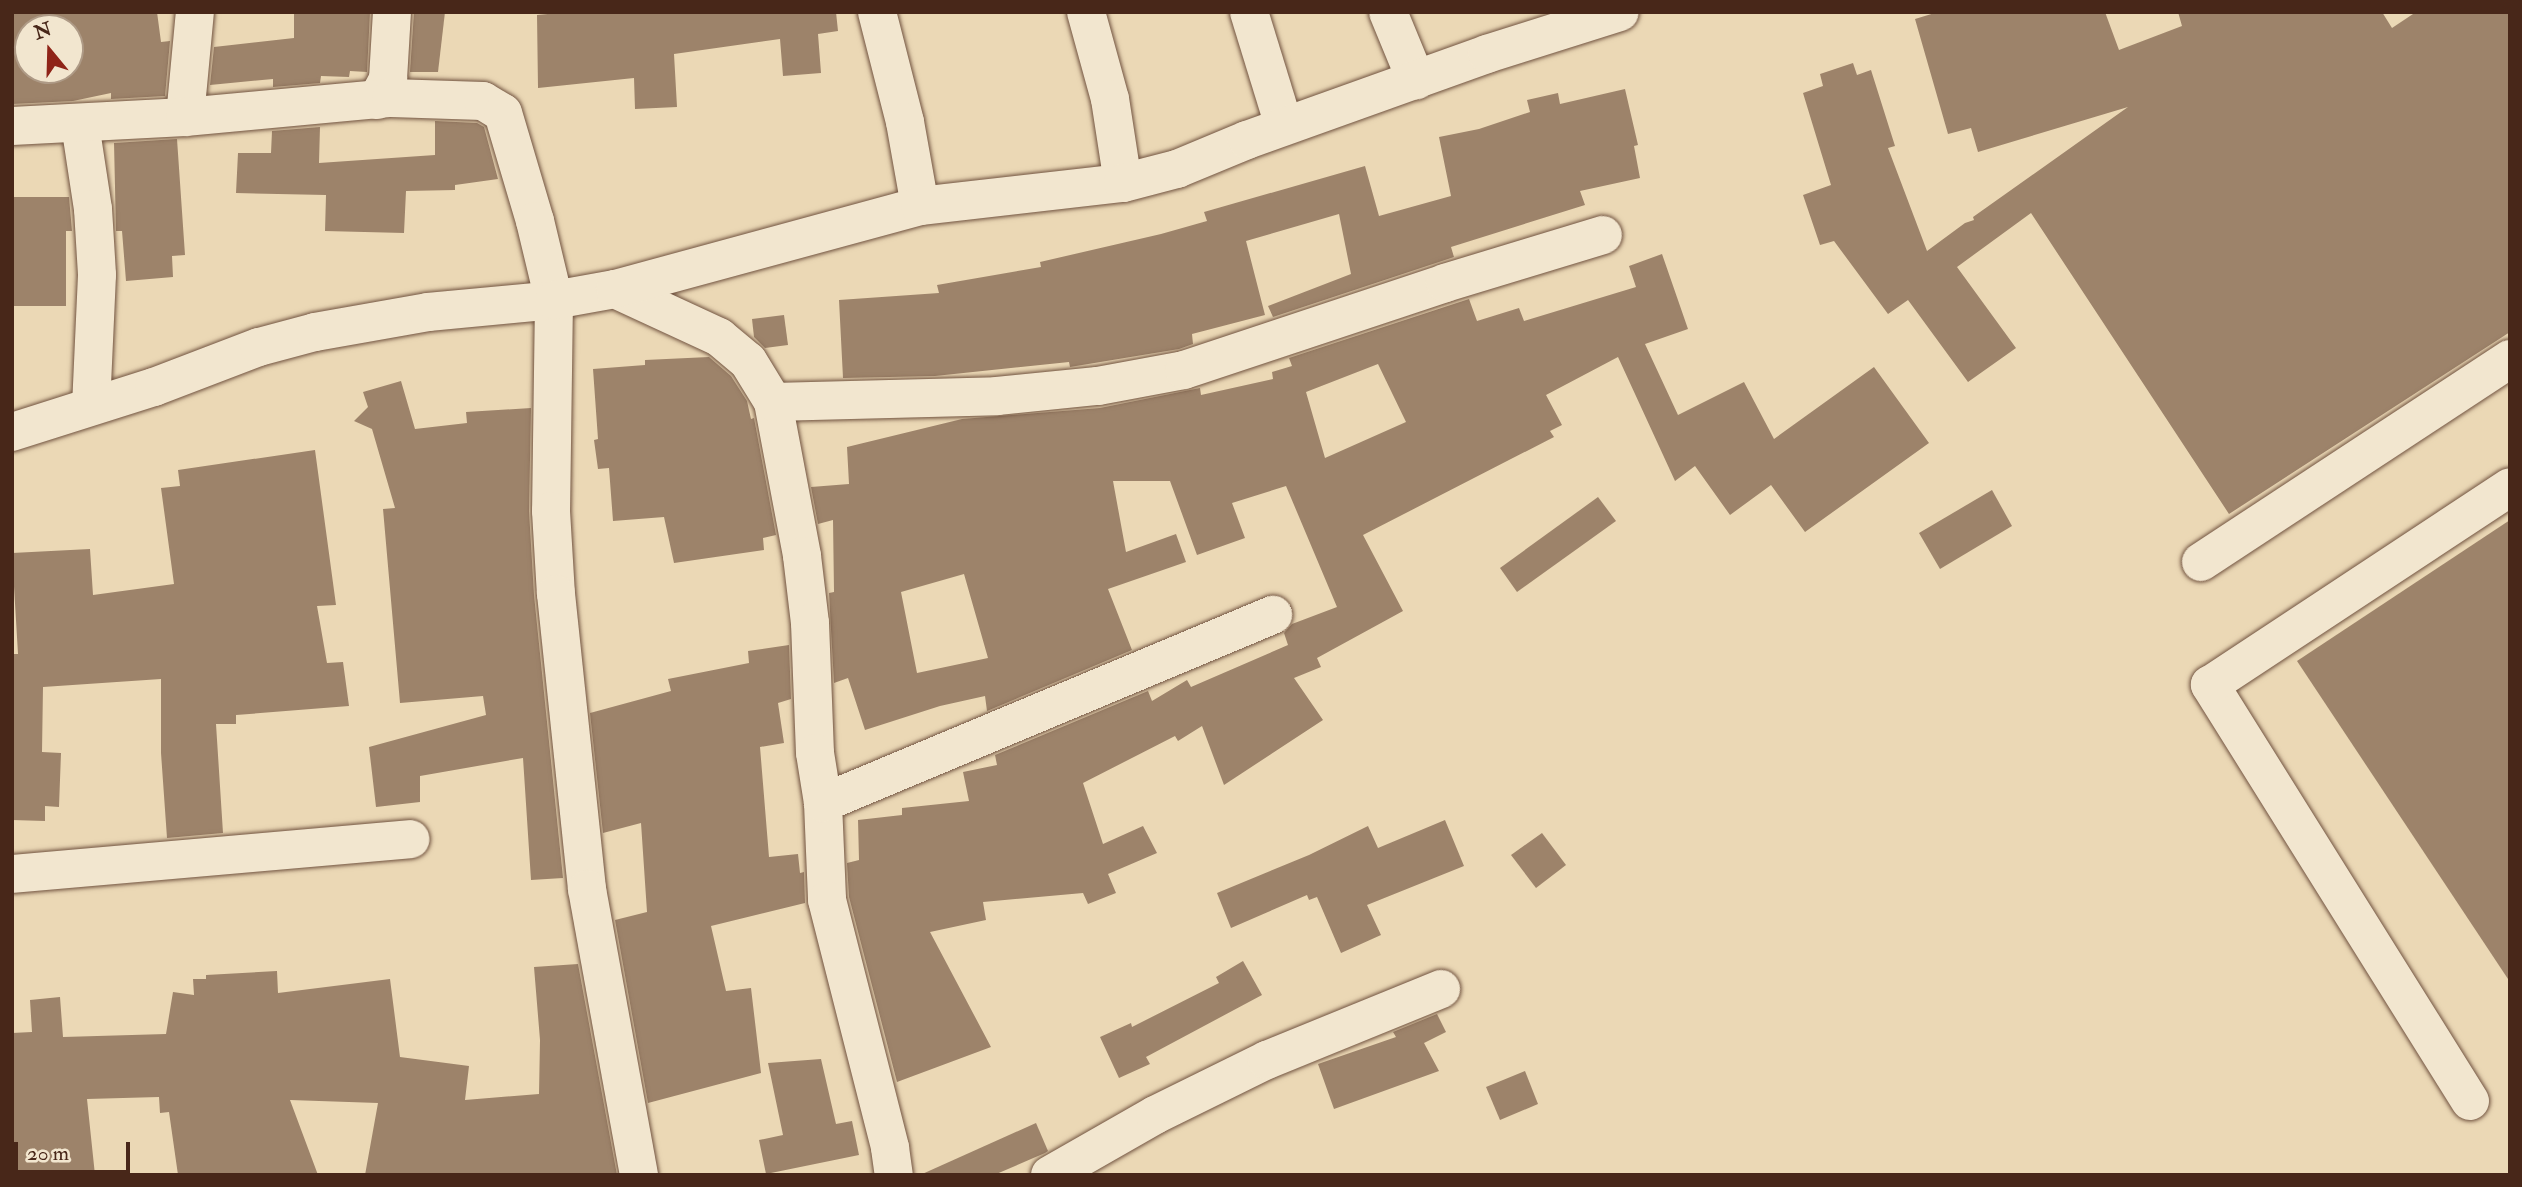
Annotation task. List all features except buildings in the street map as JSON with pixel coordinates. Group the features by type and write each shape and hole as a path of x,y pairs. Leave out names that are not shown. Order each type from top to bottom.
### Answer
{"street":[{"path":"185,117 195,12"},
{"path":"377,100 388,79 392,12"},
{"path":"877,12 905,122 920,206"},
{"path":"1086,12 1110,99 1123,183"},
{"path":"1249,12 1283,126"},
{"path":"1388,12 1416,80"},
{"path":"12,432 154,387 259,347 316,332 428,312 554,300 615,289 920,206 1123,183 1177,169 1283,126 1487,54 1554,24 1620,12"},
{"path":"12,126 80,124 377,100 439,98 483,102 503,113 535,221 554,300 551,511 556,594 587,889 639,1175"},
{"path":"80,124 93,209 97,275 91,406"},
{"path":"773,402 997,397 1098,386 1184,370 1445,282 1603,235"},
{"path":"615,289 719,337 748,361 773,402 802,556 810,623 815,753 823,803 827,900 890,1148 894,1175"},
{"path":"2201,562 2510,359"},
{"path":"2470,1101 2210,685 2510,486"},
{"path":"823,803 1273,615"},
{"path":"12,874 410,839"},
{"path":"1050,1175 1155,1115 1267,1060 1441,989"}]}
